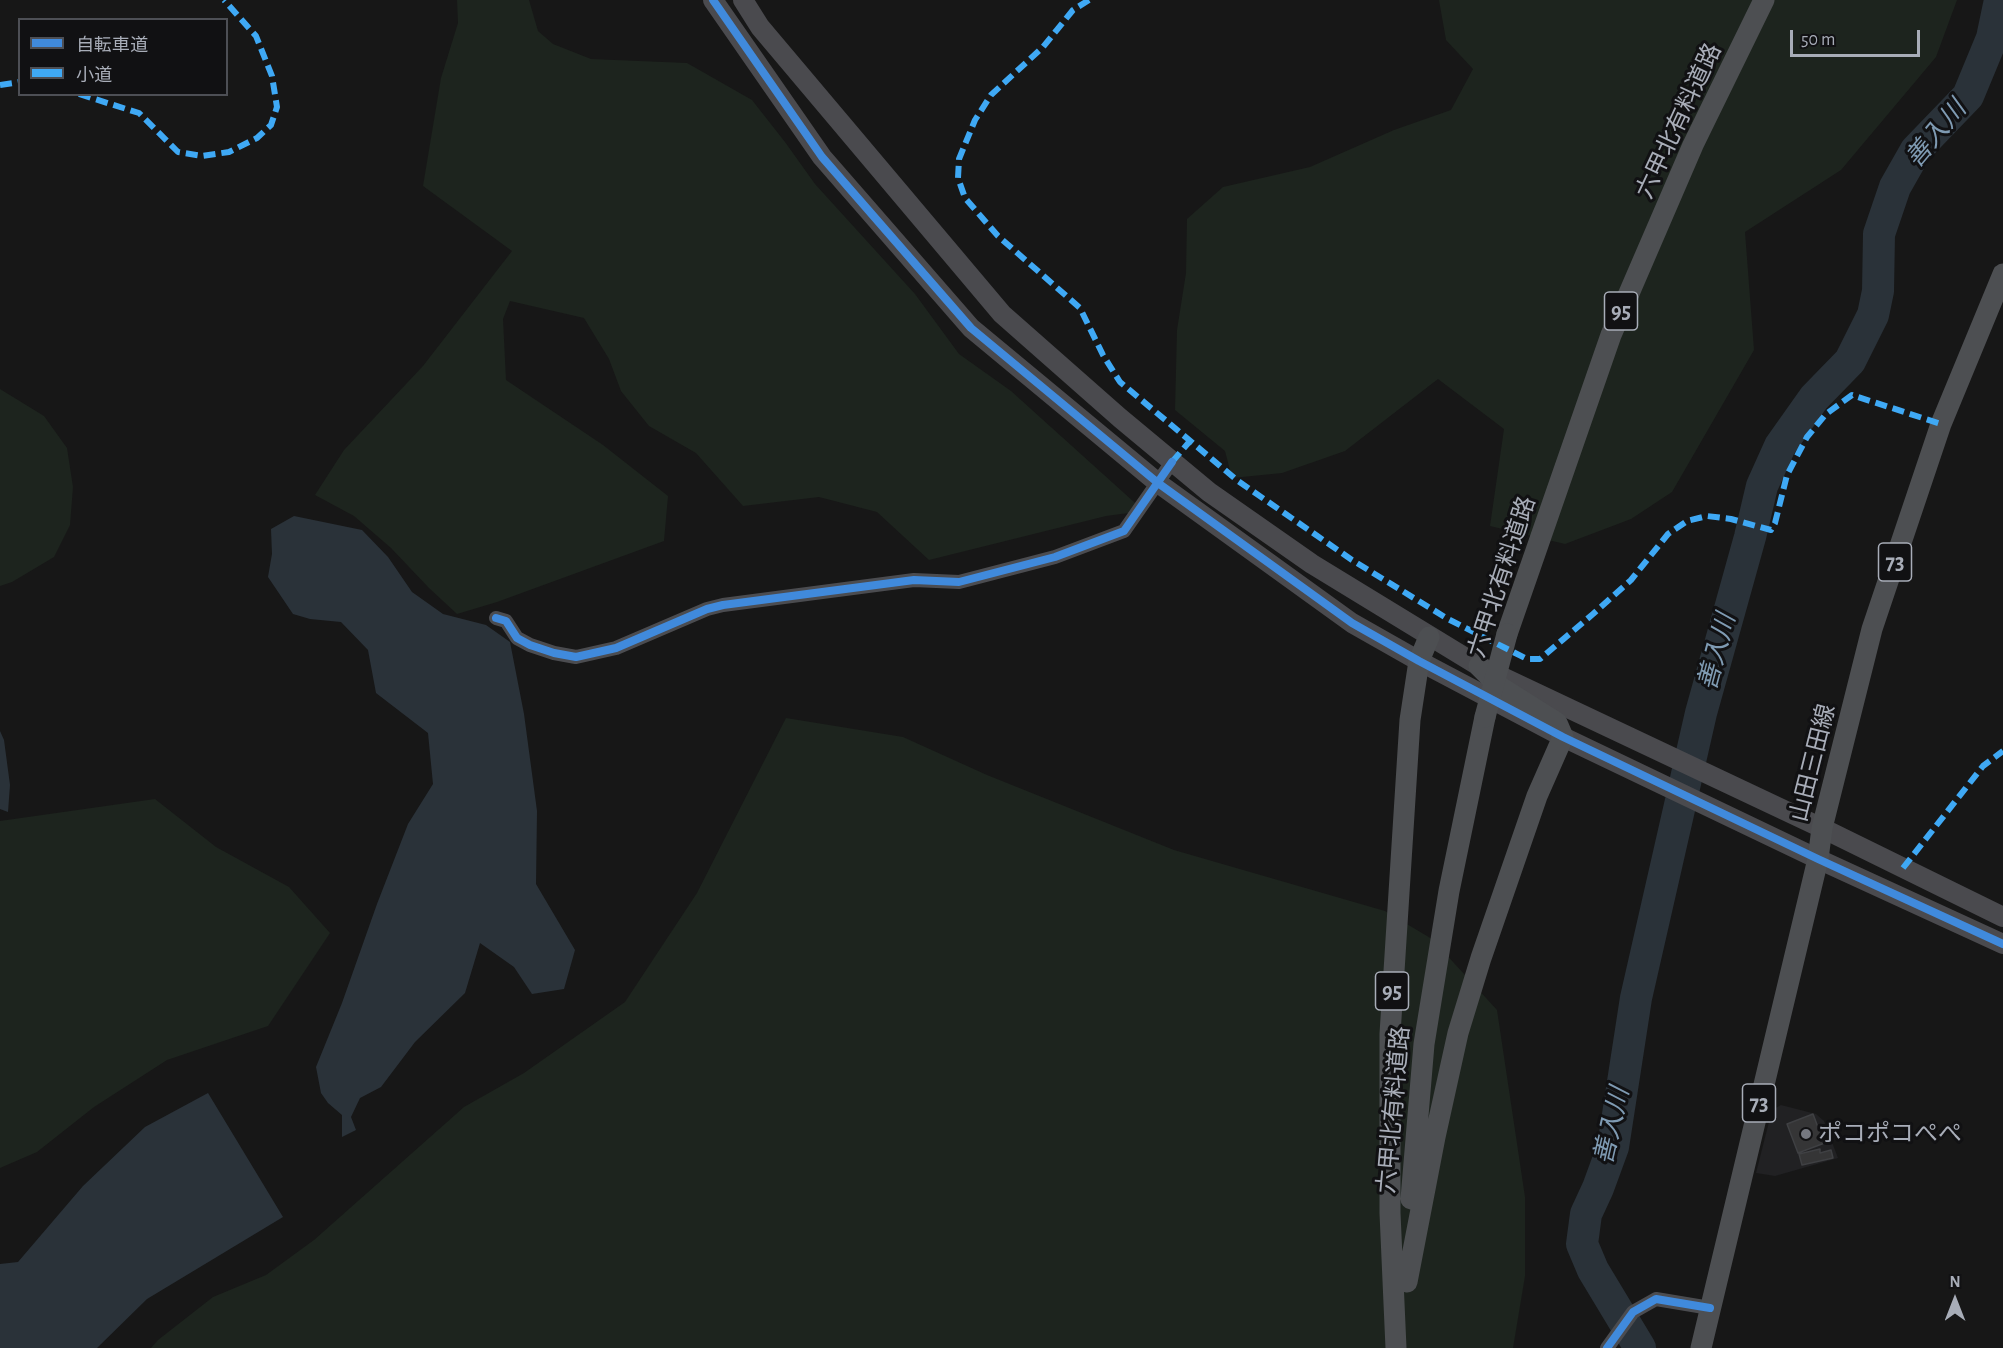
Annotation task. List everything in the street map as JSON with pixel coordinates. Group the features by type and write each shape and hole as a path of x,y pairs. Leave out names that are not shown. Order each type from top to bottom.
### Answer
{"main road":[{"name":"六甲北有料道路","path":"1408,1348 1407,1282 1410,1209 1424,1044 1449,891 1485,717 1507,634 1611,335 1693,145 1764,0"},
{"name":"山田三田線","path":"1701,1348 1818,859 1822,828 1872,629 1941,424 2000,288"},
{"name":"95","path":"1396,1348 1390,1212 1390,1034 1409,732 1419,661 1429,637"},
{"path":"1479,666 1500,687 1557,723 1563,738"},
{"name":"95","path":"1407,1282 1458,1033 1484,947 1537,796 1563,738"}],"street":[{"path":"713,0 822,157 971,328 1158,483 1352,623 1419,661 1563,738 2003,944"},
{"path":"743,0 760,27 1002,314 1209,492 1312,564 1479,666 1822,828 2003,917"},
{"path":"496,618 506,621 517,638 530,645 576,657 616,648 706,609 723,604 914,580 959,582 1055,557 1124,531 1172,462"},
{"path":"1607,1348 1633,1312 1656,1299 1710,1308"}],"shaded area":[{"path":"457,0 529,0 538,31 553,44 591,59 687,63 752,100 815,184 915,294 959,354 1011,391 1144,511 1106,516 929,560 877,512 819,497 743,506 696,453 649,426 621,391 609,359 584,318 510,301 503,319 506,380 603,445 668,496 664,541 497,602 457,614 391,548 354,516 315,495 344,450 423,366 512,251 423,186 441,78 458,23"},
{"path":"1439,0 1957,0 1936,57 1841,170 1745,232 1754,350 1672,492 1631,519 1565,544 1490,526 1504,429 1438,379 1345,451 1282,473 1232,478 1225,451 1175,410 1177,330 1186,273 1187,219 1223,187 1310,167 1394,130 1451,110 1473,69 1446,40"},
{"path":"0,389 44,416 67,448 73,487 70,525 54,557 12,582 0,586"},
{"path":"294,516 362,530 388,557 412,592 443,614 486,625 510,642 524,714 537,811 536,884 575,950 564,989 532,994 514,967 480,943 465,993 415,1042 381,1087 360,1098 351,1117 356,1130 342,1137 342,1115 328,1103 321,1093 316,1067 408,824 433,784 428,733 376,693 368,650 341,622 310,619 293,614 268,577 272,554 271,529"},
{"path":"786,718 903,737 987,775 1174,850 1385,911 1432,939 1497,1010 1525,1197 1525,1276 1513,1348 151,1348 213,1297 266,1275 314,1240 464,1107 524,1073 625,1002 697,893"},
{"path":"0,731 4,740 10,785 8,812 0,809"},
{"path":"155,799 216,847 289,887 330,933 268,1026 167,1060 94,1107 37,1152 0,1168 0,821"},
{"path":"208,1093 283,1217 147,1299 97,1348 0,1348 0,1264 18,1262 83,1186 145,1127"},
{"path":"1781,1105 1816,1114 1824,1121 1838,1158 1775,1176 1756,1173 1772,1110"}],"building":[{"path":"1813,1114 1819,1130 1824,1128 1830,1141 1798,1153 1787,1124"},
{"path":"1820,1149 1820,1153 1831,1150 1833,1158 1802,1165 1799,1154"}],"waterway":[{"name":"善入川","path":"1640,1348 1593,1270 1582,1244 1586,1214 1613,1147 1636,998 1701,713 1762,486 1780,446 1814,398 1850,361 1873,315 1878,291 1879,234 1895,187 1916,150 1968,96 1992,38 2000,0"}],"marked path":[{"path":"85,96 139,113 178,152 202,156 229,152 257,138 271,125 277,107 272,76 256,36 224,0"},
{"path":"1089,0 1073,10 1043,47 991,95 975,120 959,159 958,178 965,198 998,236 1080,308 1103,355 1120,382 1238,481 1352,560 1448,619 1527,659 1540,659 1593,614 1631,580 1668,534 1687,521 1707,516 1731,519 1771,530 1775,523 1787,475 1807,437 1826,414 1852,395 1941,424"},
{"path":"0,85 18,82"},
{"path":"1172,462 1190,441"},
{"path":"1903,868 1983,766 2003,751"}],"cycle path":[{"path":"713,0 822,157 971,328 1158,483 1352,623 1419,661 1563,737 1818,859 2003,944"},
{"path":"496,618 506,621 517,638 530,645 576,657 616,648 707,609 723,605 914,580 959,582 1055,557 1124,531 1172,462"},
{"path":"1607,1348 1633,1312 1656,1299 1710,1308"}],"place":[{"name":"ポコポコぺぺ","path":"1806,1134"}]}
